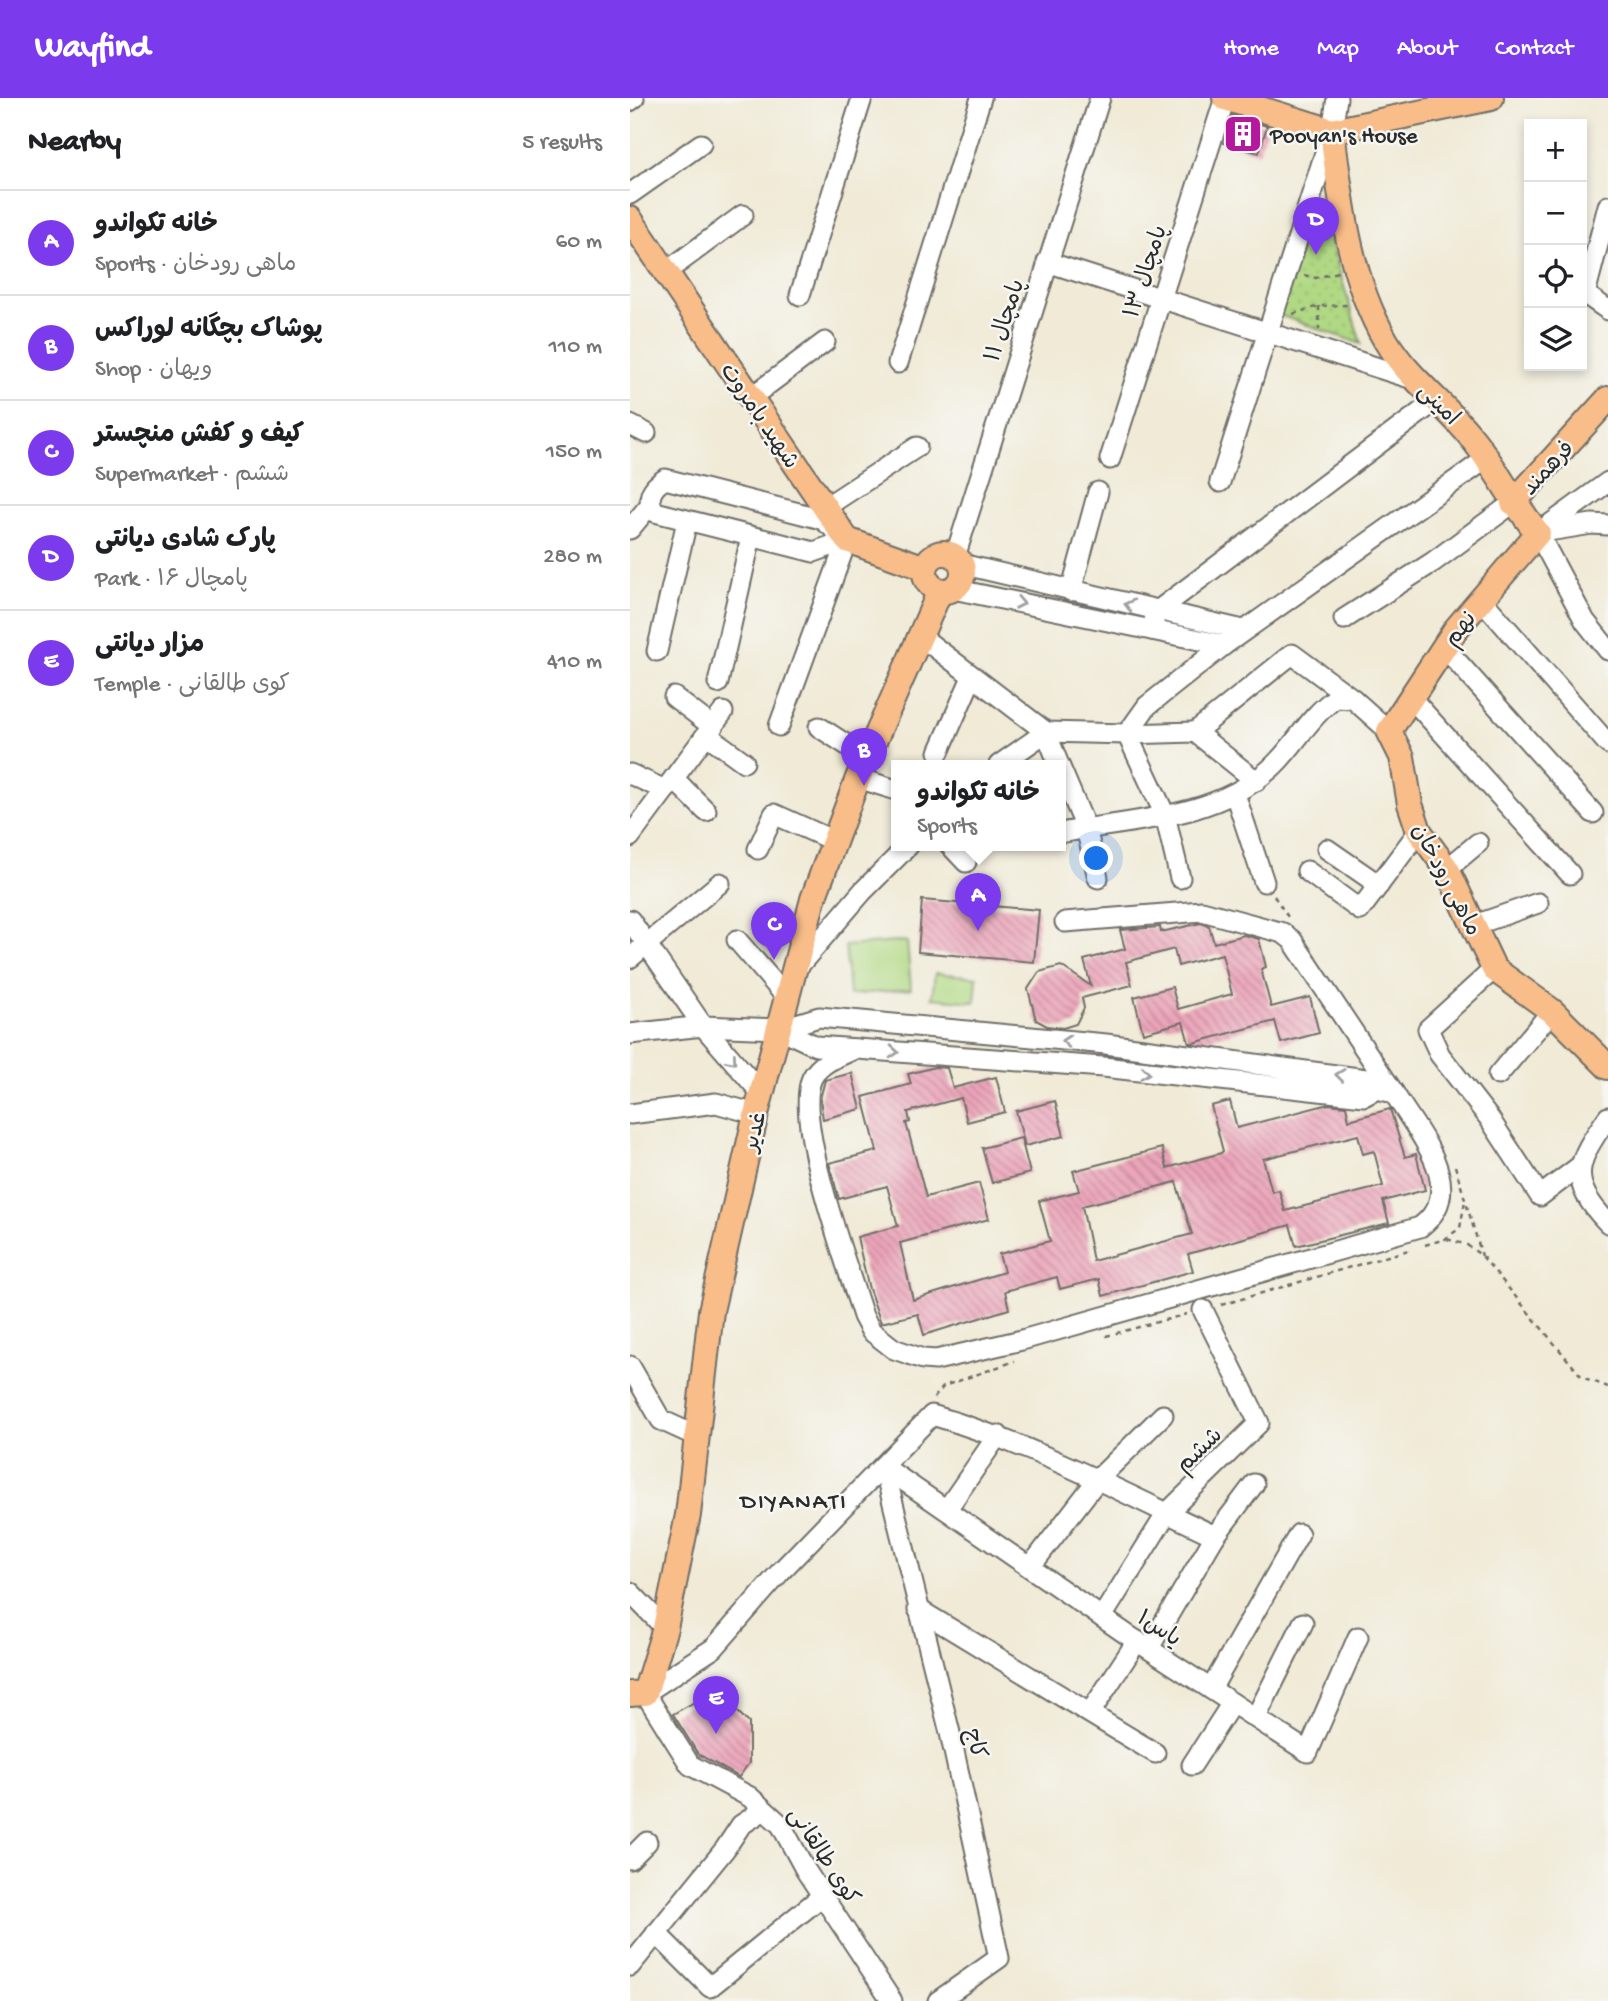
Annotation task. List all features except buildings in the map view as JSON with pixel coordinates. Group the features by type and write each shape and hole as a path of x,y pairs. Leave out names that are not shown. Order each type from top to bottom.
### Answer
{"main road":[{"path":"1225,98 1332,131 1491,98"},
{"name":"امینی","path":"1332,131 1343,219 1368,304 1387,343 1473,439 1513,503 1538,533"},
{"name":"شهید بامروت","path":"630,219 847,540"},
{"name":"فرهمند","path":"1513,503 1608,400"},
{"name":"نهم","path":"1389,731 1444,648 1481,599 1538,533"},
{"path":"847,540 925,569"},
{"path":"946,553 958,561 960,582 946,590 928,583 925,569 929,560 937,554 946,553"},
{"name":"غدیر","path":"638,1694 665,1628 688,1515 711,1311 759,1104 813,899 862,768 920,636 946,590"},
{"name":"ماهی رودخان","path":"1389,731 1402,757 1410,804 1419,831 1447,869 1494,969"},
{"path":"1494,969 1552,1011 1608,1066"}],"street":[{"path":"800,295 862,98"},
{"path":"898,363 981,98"},
{"name":"پامچال ۱۱","path":"958,561 1047,262 1100,98"},
{"name":"پامچال ۱۳","path":"1110,459 1225,98"},
{"path":"1220,482 1332,131 1337,98"},
{"path":"630,194 701,144"},
{"path":"1608,206 1585,294 1608,310"},
{"path":"666,272 743,215"},
{"path":"1047,262 1161,298 1269,327 1320,349 1418,380"},
{"path":"750,398 825,342"},
{"path":"1154,621 1438,398"},
{"path":"824,508 917,447"},
{"path":"1127,734 1147,706 1243,630 1486,460"},
{"path":"665,479 822,519 847,540 814,552 655,512 650,505 650,494 655,485 665,479"},
{"path":"1538,533 1608,482"},
{"path":"1071,591 1098,492"},
{"path":"1344,619 1433,562 1513,503"},
{"path":"630,529 650,505"},
{"path":"657,651 687,521"},
{"path":"1538,533 1592,524 1608,525"},
{"name":"امینی","path":"1538,533 1585,621 1608,650"},
{"path":"718,683 751,537"},
{"path":"779,726 847,540"},
{"path":"958,561 1071,591 1224,645"},
{"path":"946,590 1154,621 1243,630"},
{"path":"1481,599 1608,744"},
{"path":"920,636 1046,732 1058,760"},
{"path":"1444,648 1593,813"},
{"name":"ماهی رودخان","path":"1195,732 1292,654 1353,699 1389,731"},
{"path":"939,751 972,677"},
{"path":"674,697 714,725 744,762"},
{"path":"1066,832 1165,815 1235,794 1272,768 1328,704 1336,698 1353,699"},
{"path":"1411,698 1570,874"},
{"path":"630,837 714,725"},
{"path":"819,727 862,768 891,787"},
{"path":"1006,760 1046,732 1195,732 1256,781"},
{"path":"1127,734 1165,815 1180,878"},
{"path":"630,774 669,785 706,811"},
{"path":"1066,780 1086,828 1098,878"},
{"path":"1235,794 1264,882"},
{"path":"758,849 775,814 835,841"},
{"path":"1307,871 1360,911 1419,831"},
{"path":"1447,869 1478,843"},
{"path":"1327,849 1379,885"},
{"path":"796,969 863,891 903,851"},
{"path":"956,851 966,862"},
{"path":"630,958 720,883"},
{"path":"1475,925 1538,903"},
{"path":"856,1049 822,1065 813,1077 807,1097 807,1113 823,1182 863,1316 871,1331 883,1342 923,1359 936,1360 1022,1340 1420,1227 1437,1209 1443,1183 1439,1169 1386,1091 1292,940 1283,933 1202,911 1066,922"},
{"path":"630,920 759,1104"},
{"path":"737,940 788,999"},
{"path":"1494,969 1428,1029 1440,1055 1489,1118 1540,1196 1580,1166"},
{"path":"1498,1074 1552,1011"},
{"path":"630,1034 703,1026 780,1028 819,1017 1106,1044 1366,1079 1386,1091"},
{"path":"780,1028 816,1046 1103,1067 1364,1096 1386,1091"},
{"path":"1103,1067 1106,1044"},
{"path":"630,1114 716,1102 759,1104"},
{"path":"1608,1117 1586,1147 1580,1166 1582,1185 1589,1203 1608,1223"},
{"name":"ششم","path":"1102,1617 1167,1513 1259,1423 1203,1310"},
{"path":"630,1366 661,1419 696,1436"},
{"path":"638,1694 714,1648 781,1571 932,1415 998,1435 1098,1479 1215,1536"},
{"path":"1031,1566 1098,1479 1163,1415"},
{"path":"947,1509 998,1435"},
{"name":"یاس۱","path":"884,1467 1143,1645 1308,1752 1358,1637"},
{"name":"کاج","path":"884,1467 999,1958 938,2001"},
{"path":"1090,1713 1143,1645 1215,1536 1254,1484"},
{"path":"1211,1689 1299,1534"},
{"path":"630,1592 665,1628"},
{"path":"918,1609 1155,1753"},
{"path":"1256,1717 1303,1623"},
{"name":"کوی طالقانی","path":"638,1694 690,1765 750,1797 781,1825 822,1895 892,2001"},
{"path":"1192,1765 1232,1703"},
{"path":"630,1966 725,1849 741,1825 764,1810"},
{"path":"630,1859 647,1842"},
{"path":"656,1933 710,1987 822,1895"}],"path":[{"path":"1287,271 1316,278 1357,267"},
{"path":"1269,327 1319,306 1368,304"},
{"path":"1319,306 1320,349"},
{"path":"1104,1336 1446,1239 1460,1228 1465,1201 1482,1256"},
{"path":"1446,1239 1467,1245 1482,1256 1582,1377 1608,1387"},
{"path":"932,1415 934,1397 944,1386 1016,1361"}],"green space":[{"path":"1317,195 1361,344 1279,315"},
{"path":"907,941 911,989 849,995 845,946"},
{"path":"935,973 977,977 975,1002 932,998"}],"place":[{"name":"Pooyan's House","path":"1243,134"},
{"name":"پارک شادی دیانتی","path":"1316,255"},
{"name":"پوشاک بچگانه لوراکس","path":"864,786"},
{"name":"خانه تکواندو","path":"978,931"},
{"name":"کیف و کفش منچستر","path":"774,960"},
{"name":"مزار دیانتی","path":"716,1734"}],"district":[{"name":"DIYANATI","path":"794,1500"}]}
